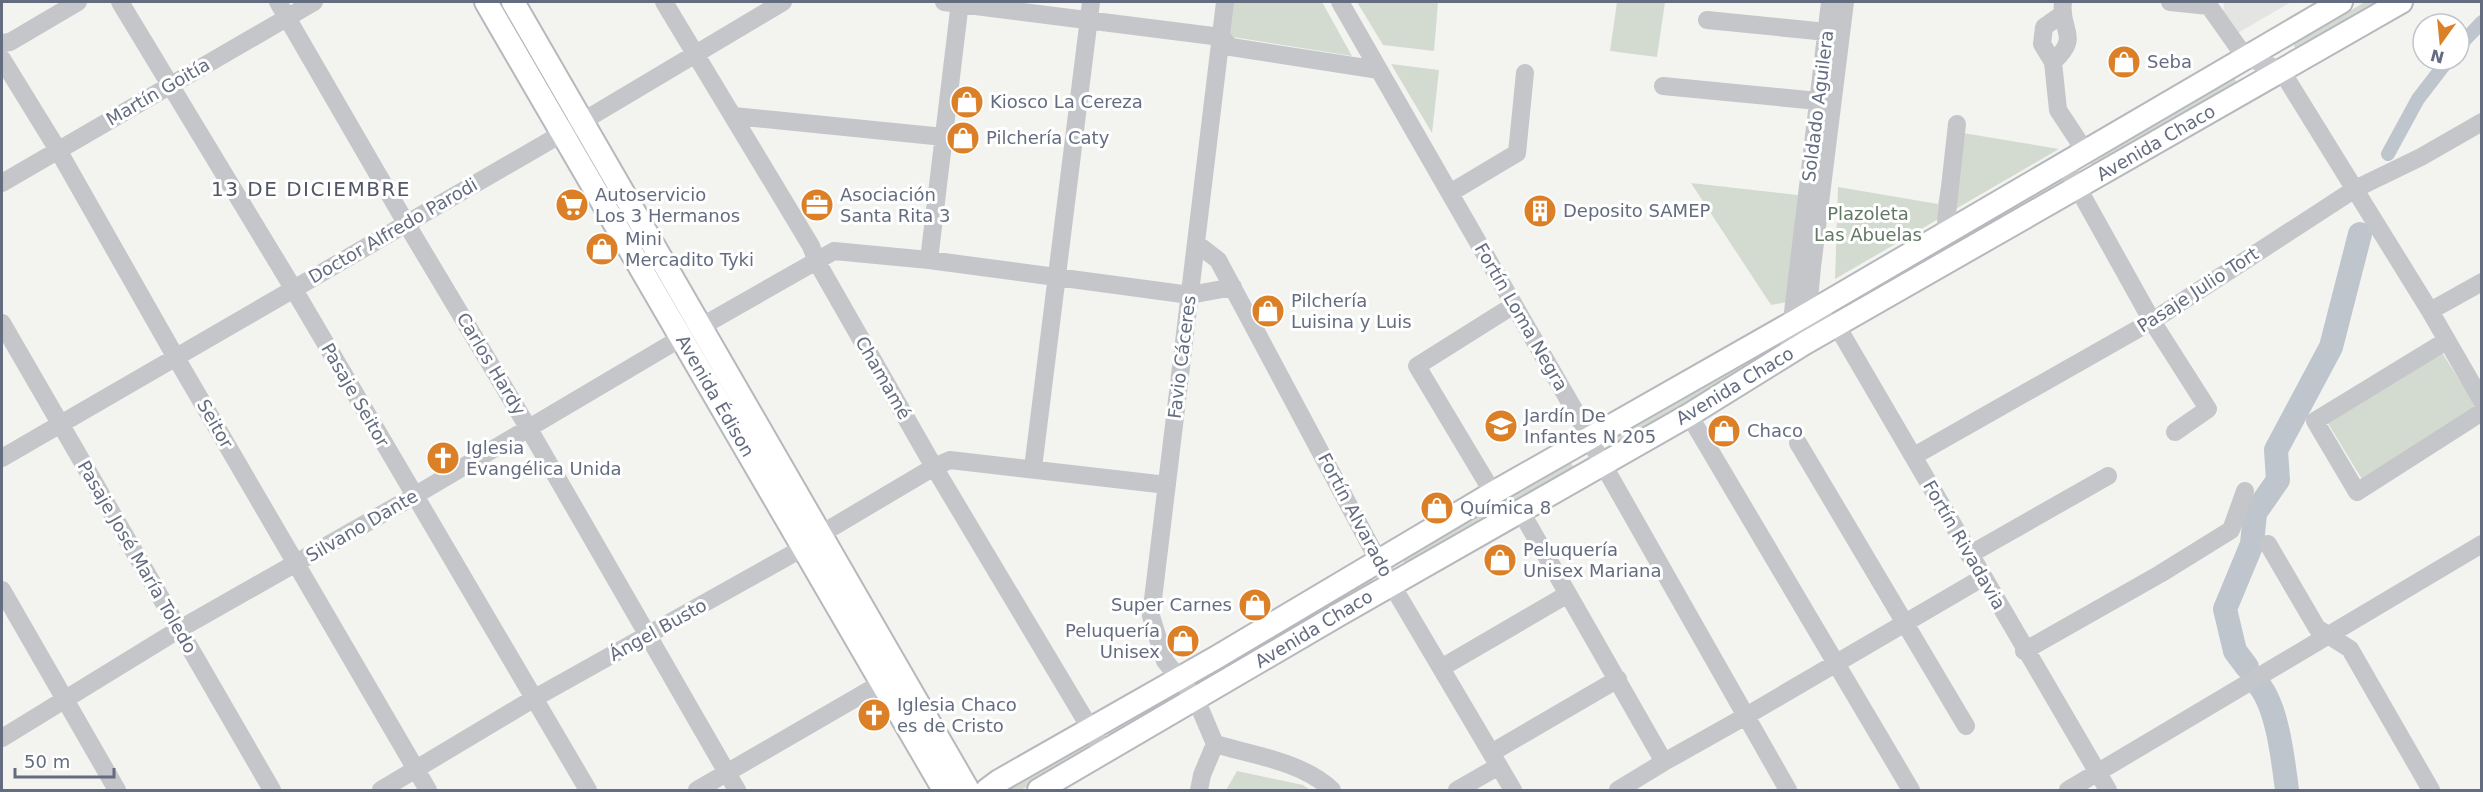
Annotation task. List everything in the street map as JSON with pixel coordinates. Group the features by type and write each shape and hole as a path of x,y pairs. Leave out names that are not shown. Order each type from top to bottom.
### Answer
{"main road":[{"name":"Avenida Édison","path":"486,2 572,128 690,333 802,548 968,790"},
{"name":"Avenida Édison","path":"513,2 572,128"},
{"name":"Avenida Chaco","path":"987,790 1380,562 1493,493 1800,318 2341,2"},
{"name":"Avenida Chaco","path":"1039,790 1520,510 1689,415 1797,349 2401,2"},
{"name":"Avenida Édison","path":"690,333 820,534 944,790"}],"street":[{"path":"2,43 10,42 78,2"},
{"name":"Pasaje Seitor","path":"120,2 293,288 588,790"},
{"name":"Martín Goitía","path":"2,183 170,85 283,9 314,2"},
{"name":"Chamamé","path":"664,2 811,246 817,262 934,467 1104,753"},
{"name":"Doctor Alfredo Parodi","path":"2,458 572,128 783,2"},
{"path":"929,260 944,137 954,2 1090,11 1221,37 1232,47 1379,70"},
{"name":"Favio Cáceres","path":"1215,744 1196,699 1165,661 1151,616 1225,2"},
{"name":"Fortín Loma Negra","path":"1340,2 1591,439 1788,790"},
{"name":"Soldado Aguilera","path":"1797,349 1818,101 1830,2"},
{"name":"Soldado Aguilera","path":"1800,318 1845,2"},
{"path":"2170,2 2209,4 2245,57 2281,70 2430,311 2481,401"},
{"path":"2062,8 2069,34 2066,50 2053,62 2058,110 2085,151"},
{"name":"Carlos Hardy","path":"283,9 737,790"},
{"path":"1033,468 1090,11"},
{"path":"1707,20 1827,32"},
{"name":"Seitor","path":"2,58 58,150 175,356 428,790"},
{"path":"1450,194 1517,153 1525,73"},
{"path":"1663,86 1818,101"},
{"path":"734,116 944,137"},
{"name":"Pasaje Julio Tort","path":"1914,456 2152,321 2355,189 2421,157 2481,122"},
{"path":"1945,232 1957,124"},
{"path":"2064,163 2152,321 2208,409 2175,432"},
{"name":"Fortín Alvarado","path":"1196,243 1218,260 1392,584 1513,790"},
{"name":"Silvano Dante","path":"2,738 178,630 414,496 834,250 929,260 1190,295 1233,287"},
{"path":"2430,311 2481,282"},
{"path":"1493,493 1417,366 1514,305"},
{"path":"1800,318 1837,326"},
{"name":"Pasaje José María Toledo","path":"2,323 272,790"},
{"name":"Fortín Rivadavia","path":"1837,326 1914,456 2024,651 2108,790"},
{"path":"2446,341 2315,421 2357,492 2481,412"},
{"path":"1689,415 1911,790"},
{"path":"1798,442 1966,726"},
{"name":"Ángel Busto","path":"381,790 533,699 649,636 802,548 820,534 934,467 950,460 1167,485"},
{"path":"1968,555 2108,476"},
{"path":"2024,651 2231,530 2245,491"},
{"path":"1520,510 1664,762"},
{"path":"2268,544 2317,627 2350,650 2431,790"},
{"path":"2068,790 2481,544"},
{"path":"1628,788 1664,762 1982,578"},
{"path":"2,590 117,790"},
{"path":"1441,668 1568,594"},
{"path":"697,790 891,677"},
{"path":"1457,790 1495,760 1618,679"},
{"path":"1199,790 1202,775 1215,744 1301,770 1323,782 1332,790"}],"shaded area":[{"path":"2224,2 2291,2 2238,33 2223,13"}],"green space":[{"path":"1231,2 1322,2 1352,56 1227,36"},
{"path":"1357,2 1438,2 1434,51 1383,45"},
{"path":"1617,2 1665,2 1657,57 1610,51"},
{"path":"2365,2 2390,2 2299,55 2293,44"},
{"path":"1391,64 1439,70 1432,133"},
{"path":"2233,76 2239,86 2095,171 2089,161"},
{"name":"Plazoleta Las Abuelas","path":"1951,131 2059,149 1835,279 1838,187 1938,204"},
{"path":"2062,176 2068,186 1859,305 1853,294"},
{"path":"1691,183 1798,195 1787,302 1771,305"},
{"path":"1774,342 1780,353 1612,449 1606,438"},
{"path":"2441,351 2478,409 2363,481 2326,420"},
{"path":"1570,461 1576,472 1407,568 1401,557"},
{"path":"1370,575 1376,586 1208,682 1201,671"},
{"path":"1174,689 1180,700 1112,740 1106,729"},
{"path":"1087,739 1093,749 1021,790 999,790"},
{"path":"1237,771 1303,785 1310,790 1226,790"}],"waterway":[{"path":"2471,33 2482,22"},
{"path":"2388,154 2418,99 2439,72"},
{"path":"2247,667 2235,651 2225,609 2252,544 2255,513 2278,480 2276,450 2331,347 2360,234"},
{"path":"2259,685 2271,707 2275,721 2287,790"}],"place":[{"name":"Seba","path":"2124,62"},
{"name":"Kiosco La Cereza","path":"967,102"},
{"name":"Pilchería Caty","path":"963,138"},
{"name":"Autoservicio Los 3 Hermanos","path":"572,205"},
{"name":"Asociación Santa Rita 3","path":"817,205"},
{"name":"Deposito SAMEP","path":"1540,211"},
{"name":"Mini Mercadito Tyki","path":"602,249"},
{"name":"Pilchería Luisina y Luis","path":"1268,311"},
{"name":"Jardín De Infantes N 205","path":"1501,426"},
{"name":"Chaco","path":"1724,431"},
{"name":"Iglesia Evangélica Unida","path":"443,458"},
{"name":"Química 8","path":"1437,508"},
{"name":"Peluquería Unisex Mariana","path":"1500,560"},
{"name":"Super Carnes","path":"1255,605"},
{"name":"Peluquería Unisex","path":"1183,641"},
{"name":"Iglesia Chaco es de Cristo","path":"874,715"}],"district":[{"name":"13 DE DICIEMBRE","path":"311,189"}]}
